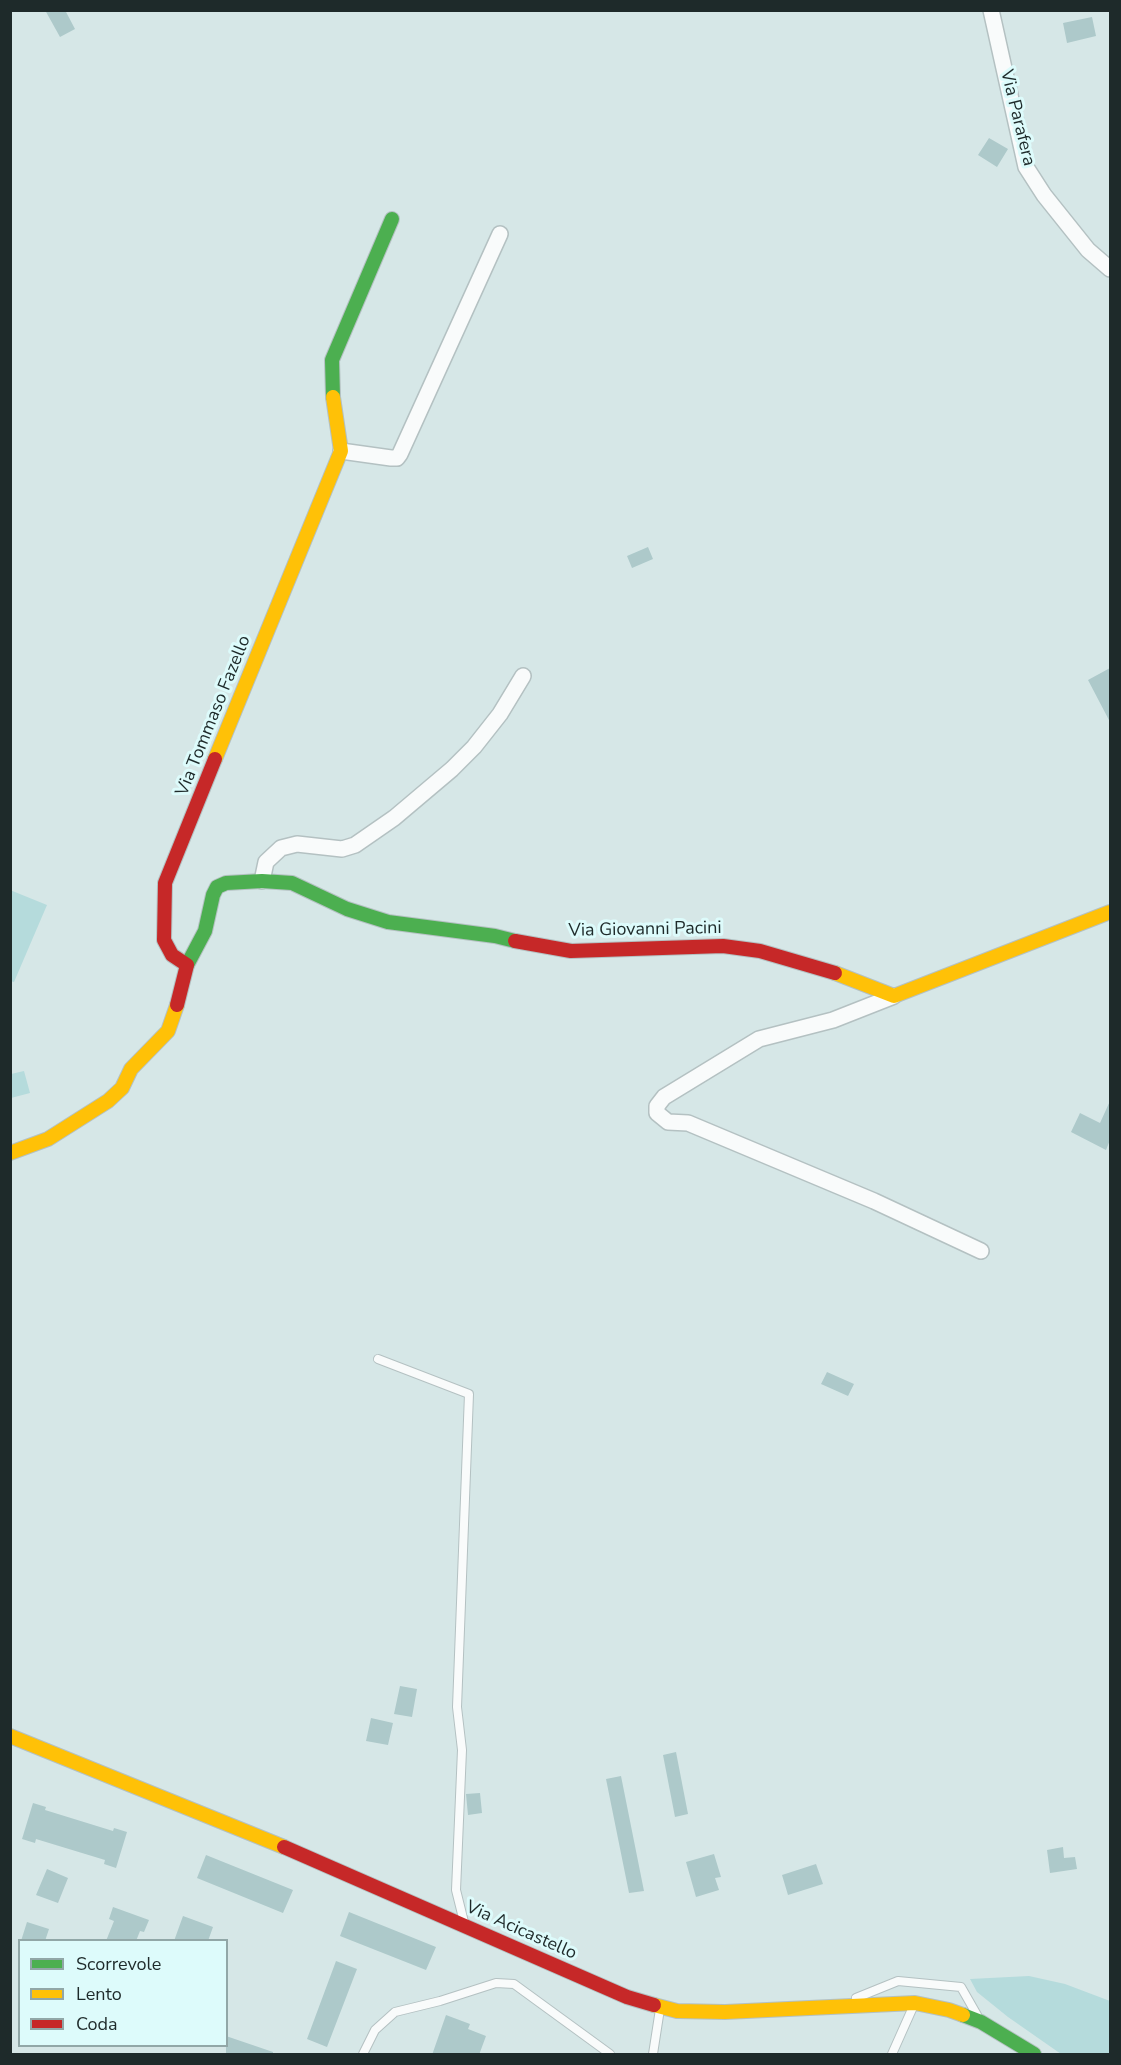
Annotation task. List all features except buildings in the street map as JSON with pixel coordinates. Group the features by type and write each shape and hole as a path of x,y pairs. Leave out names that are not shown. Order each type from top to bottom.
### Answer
{"street":[{"name":"Via Parafera","path":"991,10 1026,168 1044,195 1088,250 1110,269"},
{"path":"392,219 332,360 332,389 341,452 391,458 397,458 400,454 500,234"},
{"name":"Via Tommaso Fazello","path":"187,965 172,955 164,940 165,883 341,452"},
{"path":"262,881 266,862 281,848 297,843 342,849 355,845 394,818 452,769 474,747 500,714 523,676"},
{"name":"Via Giovanni Pacini","path":"187,965 205,931 217,887 226,883 262,881 292,883 347,909 388,922 495,936 571,951 723,946 760,951 799,960 894,996"},
{"path":"981,1251 874,1201 688,1123 668,1122 657,1113 657,1106 664,1097 759,1039 833,1020 1110,912"},
{"path":"10,1153 48,1139 108,1101 122,1088 131,1069 168,1031 175,1014 187,965"},
{"name":"Via Acicastello","path":"10,1736 243,1829 627,1997 677,2011 724,2012 915,2003 949,2010 981,2022 1034,2055"}],"lane":[{"path":"378,1359 469,1394 457,1707 462,1750 456,1890 465,1926"},
{"path":"834,2006 898,1981 961,1987 981,2022"},
{"path":"363,2055 375,2030 395,2012 441,2001 496,1983 514,1984 610,2055"},
{"path":"892,2055 915,2003"},
{"path":"653,2055 661,2006"}],"shaded area":[{"path":"10,890 47,905 14,982 10,981"},
{"path":"24,1071 30,1093 11,1098 11,1074"},
{"path":"1029,1976 1065,1984 1110,2001 1110,2054 1061,2054 977,1992 970,1979"}],"traffic: fast":[{"path":"333,397 332,360 392,219"},
{"path":"187,965 205,931 213,895 217,887 226,883 262,881 292,883 347,909 388,922 495,936 515,941"},
{"path":"963,2015 981,2022 1034,2054"}],"traffic: slow":[{"path":"215,759 341,451 333,397"},
{"path":"835,973 894,996 1110,912"},
{"path":"10,1153 48,1139 108,1101 122,1088 131,1069 168,1031 177,1005"},
{"path":"10,1736 284,1847"},
{"path":"654,2005 677,2011 725,2012 915,2003 963,2015"}],"traffic: jam":[{"path":"177,1005 187,965 172,955 164,940 165,883 215,759"},
{"path":"515,941 571,951 723,946 760,951 835,973"},
{"path":"284,1847 627,1997 654,2005"}]}
